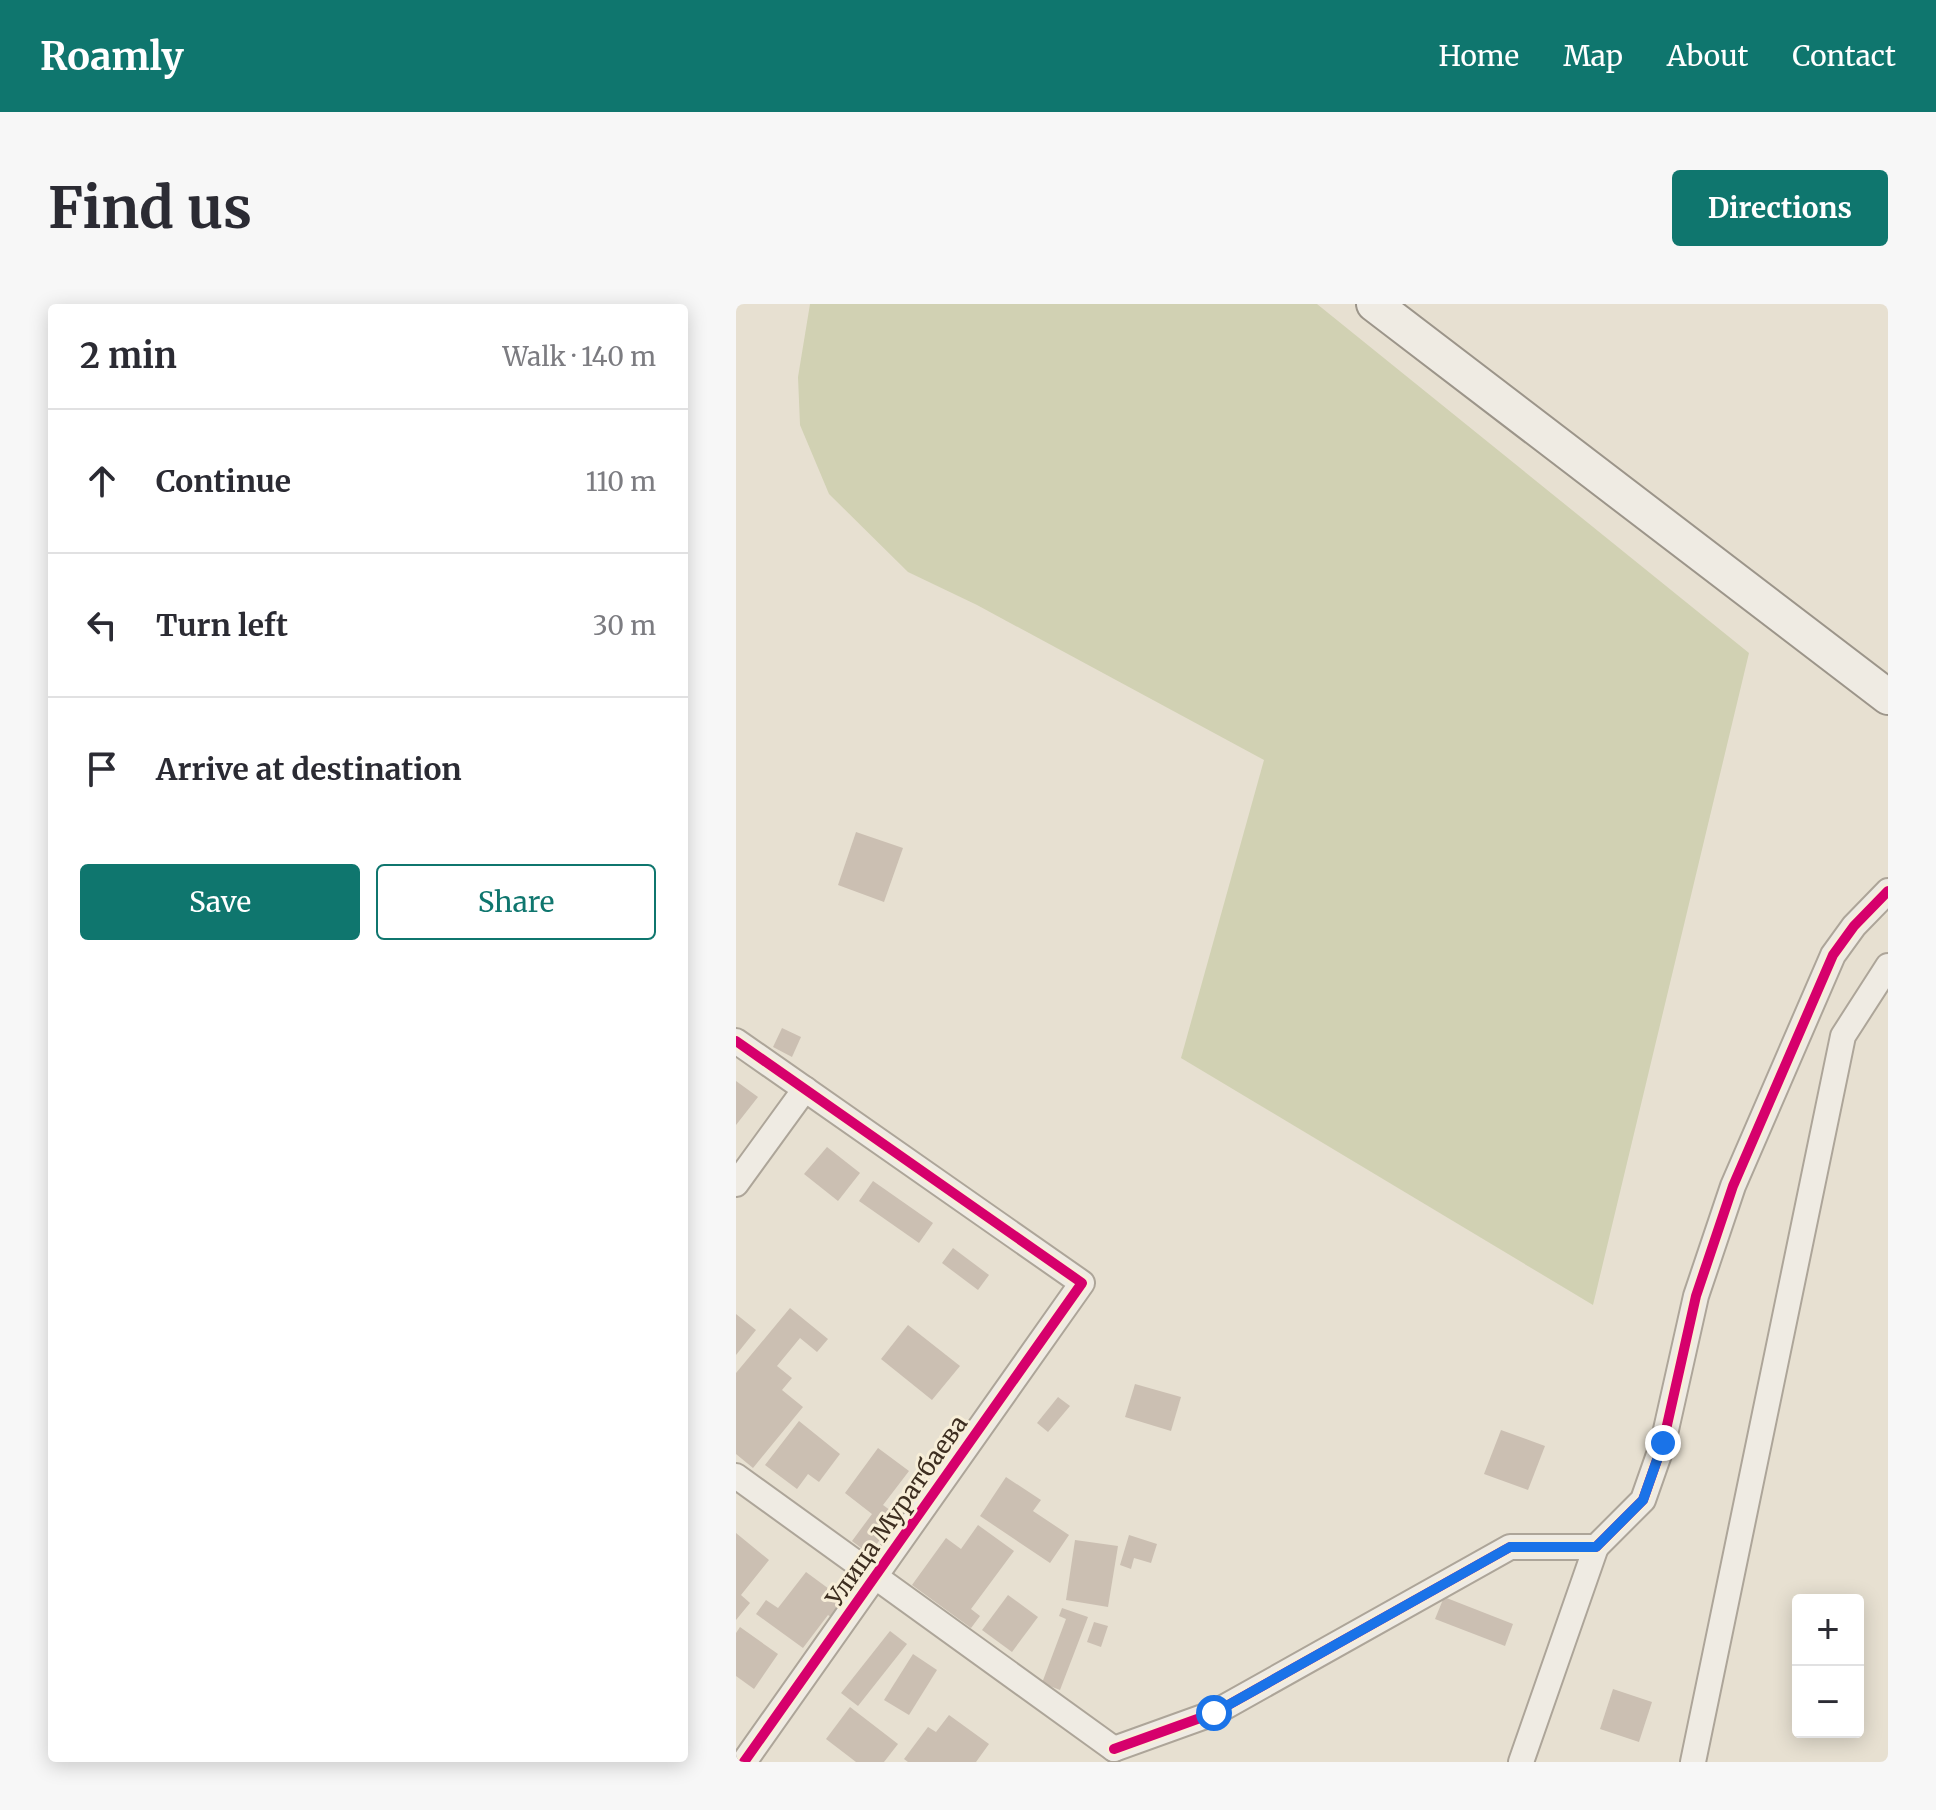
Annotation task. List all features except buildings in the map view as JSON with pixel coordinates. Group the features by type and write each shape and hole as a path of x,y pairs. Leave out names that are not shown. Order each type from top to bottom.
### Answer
{"street":[{"path":"1374,304 1888,697"},
{"path":"1521,1762 1596,1547 1643,1500 1663,1443 1701,1282 1733,1186 1779,1075 1833,955 1854,926 1888,891"},
{"path":"1693,1762 1843,1036 1888,966"},
{"path":"736,1041 805,1089 736,1184"},
{"name":"Улица Муратбаева","path":"744,1762 1082,1283 805,1089"},
{"path":"736,1476 1111,1755 1214,1713 1510,1547 1596,1547"}],"green space":[{"path":"810,304 1317,304 1749,653 1593,1305 1181,1058 1264,760 977,605 908,572 829,494 800,425 798,377"}],"cycle path":[{"path":"1114,1749 1214,1713 1510,1547 1596,1547 1643,1500 1663,1443 1696,1296 1733,1186 1833,955 1854,926 1888,891"},
{"path":"736,1041 1082,1283 744,1762"}],"route":[{"path":"1214,1713 1510,1547 1596,1547 1643,1500 1663,1443"}]}
